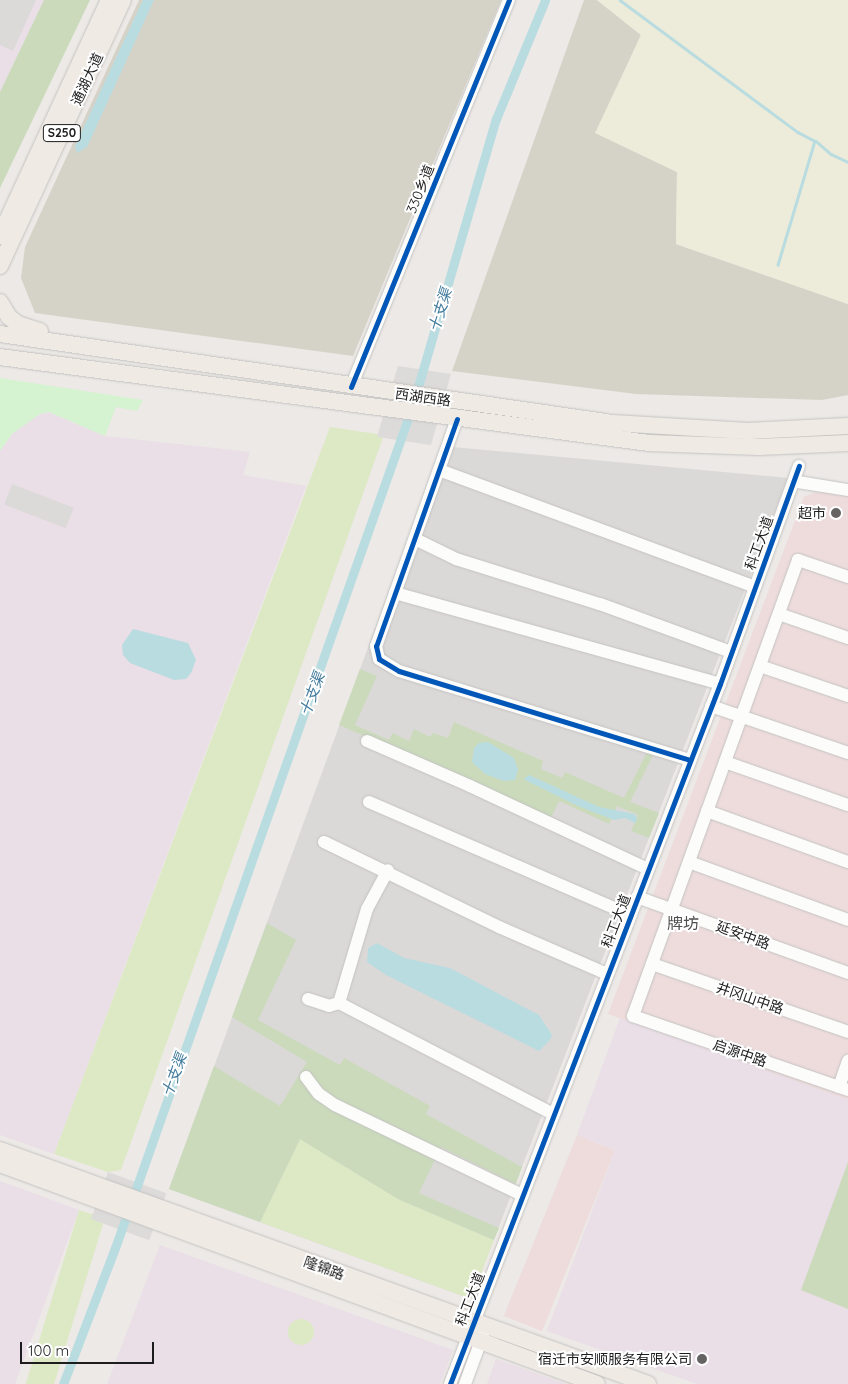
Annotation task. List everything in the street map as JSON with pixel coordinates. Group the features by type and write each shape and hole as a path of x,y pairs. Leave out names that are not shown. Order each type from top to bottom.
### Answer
{"main road":[{"name":"通湖大道","path":"0,236 109,0"},
{"name":"通湖大道","path":"0,278 2,261 123,0"},
{"path":"0,302 8,317 30,330 130,346 162,357"},
{"name":"西湖西路","path":"0,334 447,401 670,428 748,431 848,426"},
{"name":"西湖西路","path":"0,357 649,443 759,448 848,442"},
{"name":"隆锦路","path":"0,1150 90,1190"},
{"name":"隆锦路","path":"0,1164 90,1190 480,1324 626,1380 648,1384"},
{"name":"隆锦路","path":"177,1221 474,1341 598,1384"}],"street":[{"name":"330乡道","path":"351,387 509,0"},
{"path":"450,418 439,470 376,646 379,658 386,666 690,760"},
{"name":"科工大道","path":"465,1384 474,1341 522,1195 720,684 799,466"},
{"path":"439,470 756,587"},
{"path":"798,482 848,490"},
{"path":"415,539 456,559 600,604 731,652"},
{"path":"652,964 798,560 848,577"},
{"path":"395,594 720,684"},
{"path":"779,614 848,638"},
{"path":"760,666 848,696"},
{"path":"711,706 848,753"},
{"path":"367,741 470,786 648,869"},
{"path":"725,762 848,805"},
{"path":"369,802 630,914"},
{"path":"707,810 848,862"},
{"path":"324,842 388,870 500,927 607,974"},
{"path":"689,862 848,920"},
{"path":"339,1003 367,909 388,870"},
{"name":"延安中路","path":"637,897 848,973"},
{"name":"启源中路","path":"652,964 633,1016 843,1089"},
{"name":"井冈山中路","path":"652,964 848,1032"},
{"path":"308,999 329,1006 339,1003 553,1114"},
{"path":"843,1089 848,1061"},
{"path":"306,1076 319,1094 335,1105 522,1195"},
{"name":"科工大道","path":"450,1384 474,1341"}],"shaded area":[{"path":"0,0 44,0 0,92"},
{"path":"0,0 36,0 13,51 0,45"},
{"path":"139,0 501,0 353,356 35,313 21,278 25,247"},
{"path":"584,0 597,0 641,35 596,133 677,172 676,244 848,304 848,395 822,400 636,394 452,371"},
{"path":"597,0 848,0 848,304 676,244 677,172 595,133 641,35"},
{"path":"48,412 105,436 250,452 243,475 306,486 54,1154 0,1135 0,451 12,434 35,416"},
{"path":"442,446 788,478 471,1299 169,1189"},
{"path":"12,484 74,508 66,528 4,505"},
{"path":"820,490 848,495 848,1100 608,1014 804,497"},
{"path":"620,1018 848,1100 848,1384 697,1384 547,1331 615,1150 577,1135"},
{"path":"577,1135 615,1150 542,1331 504,1316"},
{"path":"0,1181 79,1210 15,1384 0,1384"},
{"path":"160,1245 453,1350 440,1384 107,1384"},
{"path":"496,1359 566,1384 487,1384"}],"green space":[{"path":"44,0 90,0 0,188 0,92"},
{"path":"0,378 143,400 137,411 116,407 105,436 49,412 40,414 12,434 0,451"},
{"path":"330,427 384,435 121,1170 108,1172 54,1154"},
{"path":"360,669 377,676 355,725 389,740 393,733 409,741 414,729 430,737 433,733 448,738 454,722 543,761 541,769 562,778 565,772 624,798 648,750 654,753 630,802 659,813 649,838 631,831 638,815 617,806 609,824 559,801 551,818 339,725"},
{"path":"267,923 296,940 258,1020 340,1065 344,1058 430,1106 426,1114 522,1167 516,1184 441,1147 419,1193 499,1228 494,1240 398,1199 300,1139 260,1222 169,1189 214,1066 280,1106 307,1062 232,1017"},
{"path":"300,1139 398,1199 494,1240 471,1299 260,1222"},
{"path":"848,1162 848,1309 801,1290"},
{"path":"79,1210 105,1218 54,1384 26,1384"},
{"path":"301,1319 310,1323 314,1332 310,1341 301,1345 292,1341 288,1332 292,1323"}],"water":[{"path":"143,0 154,0 87,147 77,153 75,146"},
{"path":"133,629 188,643 196,660 191,673 186,679 174,680 130,663 123,655 122,645"},
{"path":"488,742 514,758 518,770 515,780 504,781 485,774 472,762 474,748 479,743"},
{"path":"529,775 599,807 636,815 637,820 635,823 625,818 614,820 578,806 524,779"},
{"path":"377,943 404,958 450,968 539,1015 552,1035 550,1040 539,1051 386,975 367,962 368,948"}],"pier":[{"path":"398,366 451,374 431,445 377,437"},
{"path":"108,1172 166,1193 149,1240 91,1219"}],"waterway":[{"name":"十支渠","path":"415,397 496,119 545,0"},
{"path":"620,0 798,132 815,141 778,265"},
{"path":"816,141 831,154 848,162"},
{"name":"十支渠","path":"63,1384 115,1248 411,410"}],"cycle path":[{"path":"351,387 509,0"},
{"path":"457,419 376,646 379,659 399,671 690,760"},
{"path":"450,1384 720,684 799,466"}],"place":[{"name":"超市","path":"836,513"},
{"name":"宿迁市安顺服务有限公司","path":"702,1359"}],"district":[{"name":"牌坊","path":"683,923"}]}
